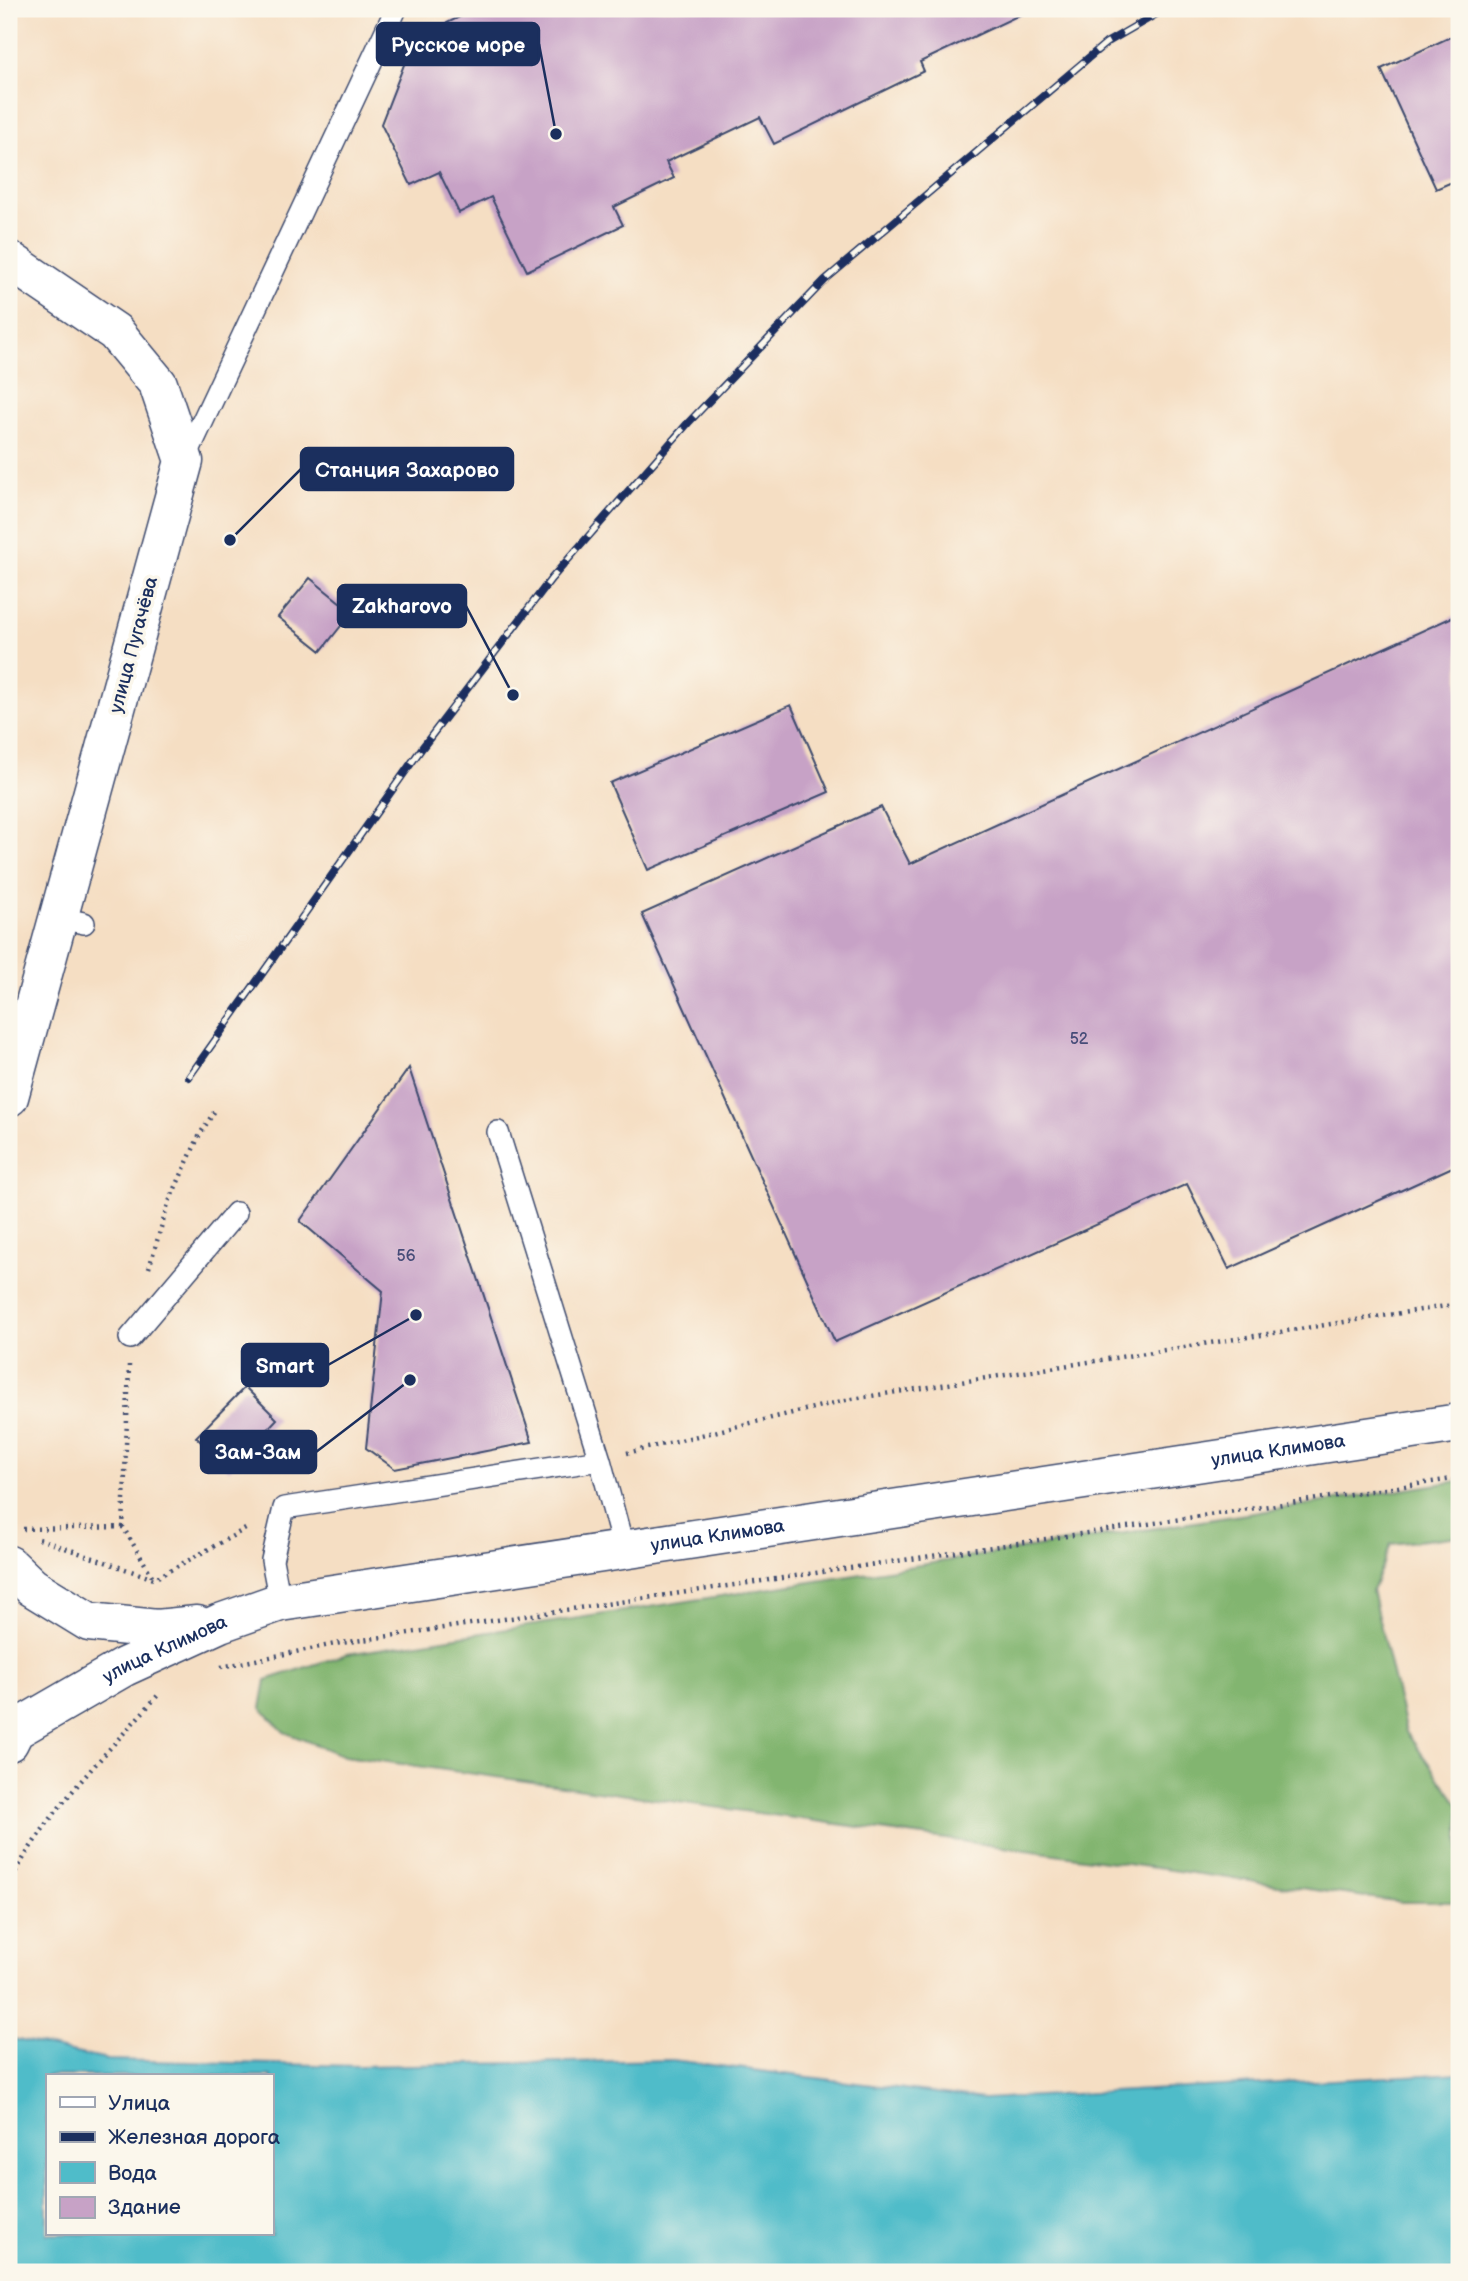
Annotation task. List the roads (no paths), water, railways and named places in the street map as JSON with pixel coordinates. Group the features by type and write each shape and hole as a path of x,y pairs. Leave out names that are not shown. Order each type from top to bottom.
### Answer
{"main road":[{"path":"9,260 115,332 158,384 184,461"},
{"name":"улица Пугачёва","path":"9,1097 71,921 184,461"},
{"name":"улица Климова","path":"11,1723 220,1623 280,1602 1459,1423"},
{"path":"17,1550 32,1587 89,1622 157,1629 220,1623"}],"lane":[{"path":"184,461 396,9"},
{"path":"498,1132 600,1460 624,1550"},
{"path":"130,1338 236,1213"},
{"path":"280,1602 272,1560 284,1508 600,1460"}],"water":[{"path":"9,2038 107,2060 360,2066 672,2060 984,2099 1459,2073 1459,2272 9,2272"}],"railway":[{"path":"189,1077 422,748 551,579 688,423 825,280 1106,43 1165,9"}],"place":[{"name":"Русское море","path":"556,134"},
{"name":"Станция Захарово","path":"230,540"},
{"name":"Zakharovo","path":"513,695"},
{"name":"Smart","path":"416,1315"},
{"name":"Зам-Зам","path":"410,1380"}]}
